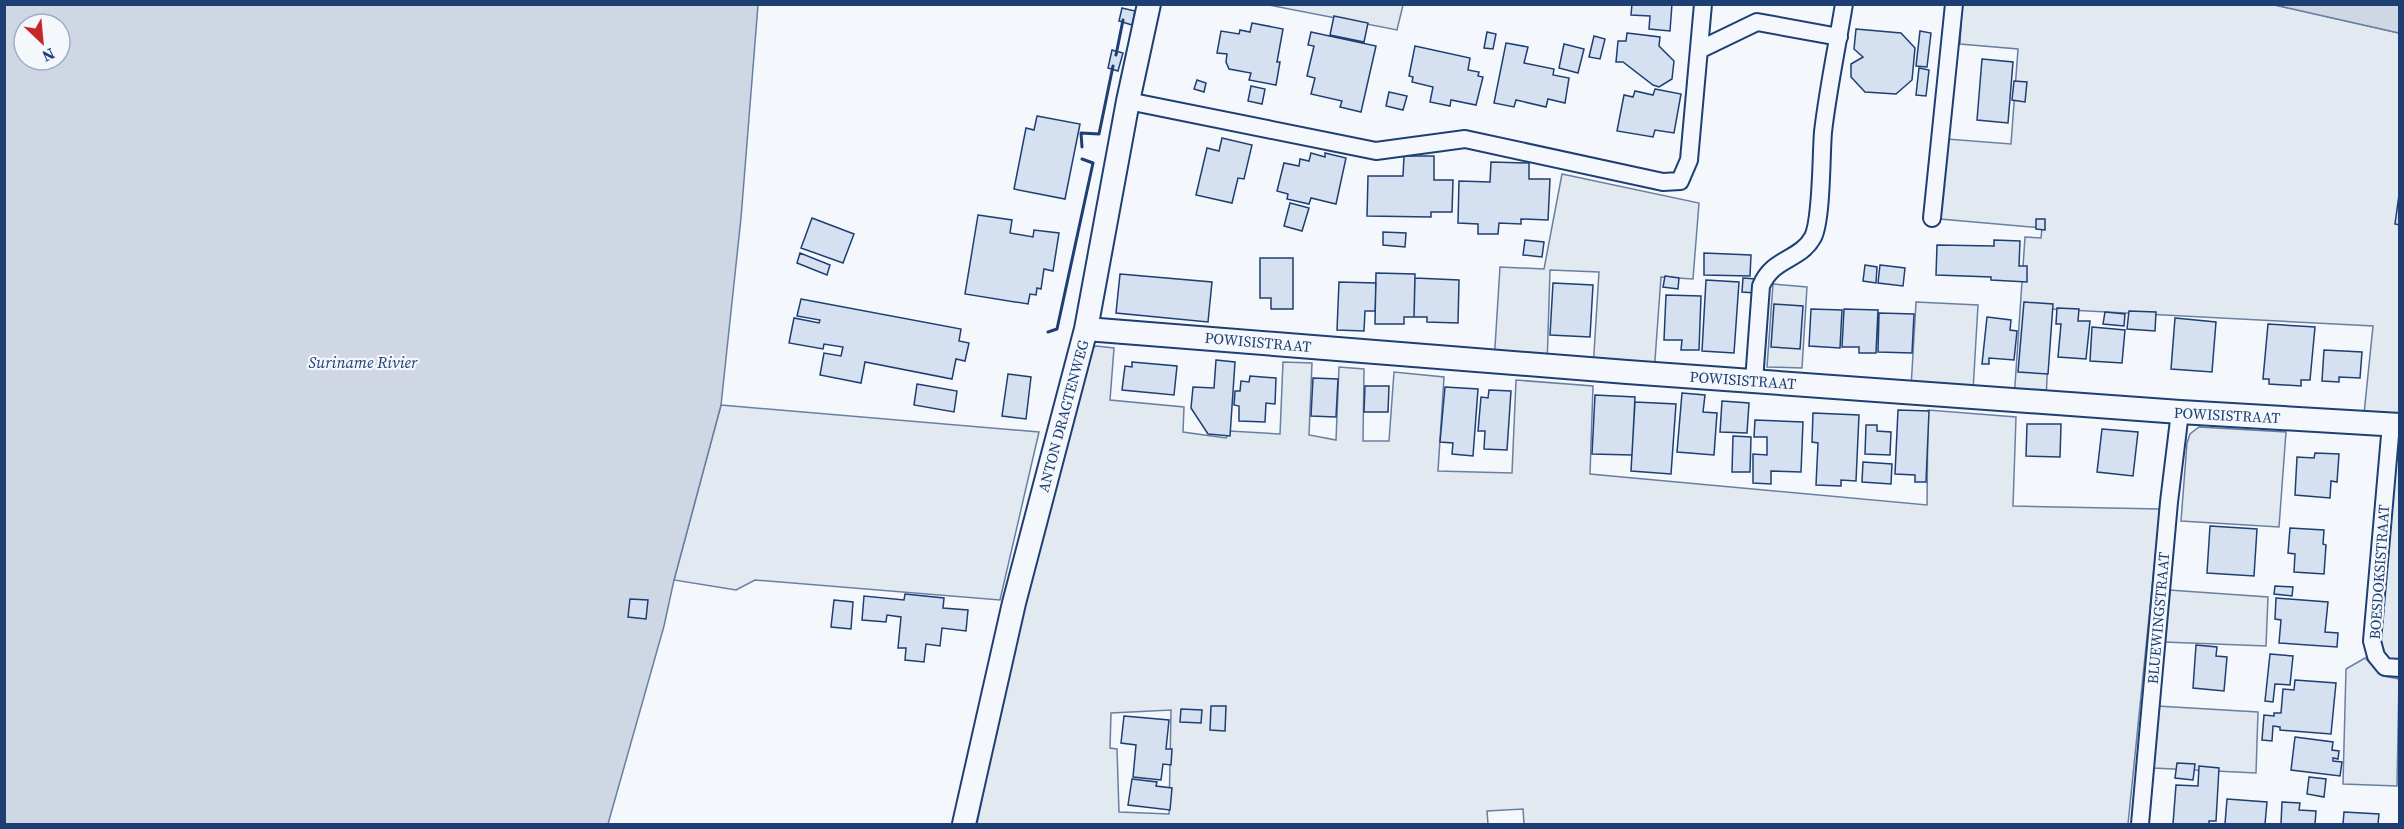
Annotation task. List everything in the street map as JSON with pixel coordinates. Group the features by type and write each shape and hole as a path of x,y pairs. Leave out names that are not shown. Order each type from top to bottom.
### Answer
{"street":[{"name":"ANTON DRAGTENWEG","path":"964,825 1014,603 1086,329 1128,101 1149,4"},
{"path":"1128,101 1376,151 1465,139 1663,182 1680,181 1689,160 1703,4"},
{"path":"1754,381 1761,286 1764,278 1776,265 1803,249 1813,236 1817,219 1823,131 1844,4"},
{"path":"1932,218 1954,4"},
{"path":"1699,50 1757,22 1839,37"},
{"name":"POWISISTRAAT","path":"1086,329 2180,412 2395,424"},
{"name":"BLUEWINGSTRAAT","path":"2140,825 2169,502 2180,412"},
{"name":"BOESDOKSISTRAAT","path":"2395,424 2372,641 2376,656 2385,667 2400,668"}],"shaded area":[{"path":"1269,5 1403,5 1397,30"},
{"path":"1962,5 2275,5 2399,33 2399,416 2364,414 2373,326 2050,309 2046,401 2014,400 2025,237 2041,238 2042,228 1940,219 1947,139 2011,144 2018,49 1960,44"},
{"path":"1562,174 1699,203 1693,279 1661,277 1654,374 1593,369 1599,272 1550,270 1547,366 1494,363 1500,267 1544,269"},
{"path":"1773,284 1807,287 1802,368 1767,367"},
{"path":"1916,302 1978,305 1973,391 1911,388"},
{"path":"1096,346 1114,348 1110,400 1184,407 1183,432 1226,438 1230,431 1280,434 1283,362 1312,363 1309,435 1336,440 1339,367 1364,369 1363,441 1389,441 1394,372 1444,377 1438,471 1512,473 1516,380 1593,386 1590,474 1927,505 1928,410 2016,417 2013,506 2160,509 2128,824 1524,824 1523,809 1487,811 1488,824 977,824 998,719 1084,352","holes":["1171,710 1169,814 1119,812 1117,749 1110,748 1111,713"]},
{"path":"721,405 1039,432 1000,600 755,580 736,590 674,580"},
{"path":"2199,427 2286,432 2279,527 2181,521 2187,443 2190,434"},
{"path":"2396,446 2399,446 2399,664 2389,663 2381,654 2378,639"},
{"path":"2169,590 2268,597 2266,646 2164,642"},
{"path":"2365,658 2384,676 2399,679 2397,786 2343,784 2346,669"},
{"path":"2157,706 2258,712 2256,773 2153,768"}],"water":[{"name":"Suriname Rivier","path":"5,5 758,5 741,218 721,405 674,580 664,626 608,824 5,824"},
{"path":"2275,5 2399,5 2399,33"}],"building":[{"path":"1632,4 1672,4 1670,31 1649,29 1650,16 1631,15"},
{"path":"1122,8 1135,11 1132,25 1119,21"},
{"path":"1334,16 1368,23 1364,42 1330,35"},
{"path":"1252,23 1283,29 1277,62 1280,62 1276,85 1249,80 1251,73 1229,69 1226,62 1227,54 1217,53 1221,31 1239,34 1240,30 1250,32"},
{"path":"1856,29 1901,33 1915,48 1912,80 1896,94 1865,92 1851,77 1851,64 1863,57 1854,49"},
{"path":"1920,31 1931,33 1927,67 1916,66"},
{"path":"1311,32 1376,46 1361,112 1340,107 1342,101 1311,94 1315,78 1307,76 1314,46 1308,45"},
{"path":"1487,32 1496,34 1493,49 1484,48"},
{"path":"1627,33 1660,37 1659,46 1674,61 1672,79 1659,87 1623,62 1616,62 1618,41 1626,41"},
{"path":"1594,36 1605,39 1600,59 1589,57"},
{"path":"1506,43 1528,47 1524,63 1554,69 1553,75 1569,78 1565,103 1548,99 1546,107 1516,100 1514,107 1494,103"},
{"path":"1564,44 1584,49 1578,73 1559,68"},
{"path":"1415,46 1470,58 1468,70 1479,72 1478,76 1483,77 1476,105 1451,100 1450,106 1430,102 1433,87 1412,82 1413,77 1409,76"},
{"path":"1112,50 1123,53 1118,71 1108,68"},
{"path":"1982,59 2013,62 2008,123 1977,120"},
{"path":"1919,68 1929,70 1926,96 1916,95"},
{"path":"1197,80 1206,83 1204,92 1194,89"},
{"path":"2014,81 2027,82 2025,102 2012,100"},
{"path":"1251,86 1265,89 1262,104 1248,101"},
{"path":"1655,89 1681,94 1674,133 1655,130 1653,137 1617,131 1624,95 1633,97 1635,91 1653,95"},
{"path":"1389,92 1407,96 1403,110 1386,106"},
{"path":"1037,116 1080,124 1065,199 1014,189 1026,128 1034,130"},
{"path":"1222,138 1252,145 1244,179 1238,178 1232,203 1196,195 1207,148 1219,151"},
{"path":"1311,153 1325,157 1325,153 1346,158 1336,204 1311,198 1309,204 1287,199 1288,194 1277,191 1284,163 1299,166 1300,159 1309,161"},
{"path":"1404,156 1434,156 1434,180 1453,180 1452,212 1431,212 1431,217 1367,216 1368,176 1403,176"},
{"path":"1491,162 1529,163 1529,179 1550,179 1548,220 1521,219 1521,224 1499,223 1498,234 1478,234 1478,224 1458,223 1459,181 1490,182"},
{"path":"2400,195 2400,225 2395,224"},
{"path":"1290,203 1309,208 1302,231 1284,226"},
{"path":"978,215 1012,220 1010,233 1033,237 1034,230 1059,233 1053,271 1044,269 1041,289 1037,288 1036,295 1030,294 1028,304 965,294"},
{"path":"812,218 854,234 843,263 801,248"},
{"path":"2036,219 2045,219 2045,230 2036,229"},
{"path":"1383,232 1406,233 1405,247 1383,245"},
{"path":"1525,240 1544,242 1542,257 1523,255"},
{"path":"1994,240 2020,241 2019,266 2027,266 2027,282 1991,280 1991,277 1936,275 1937,245 1994,246"},
{"path":"800,253 830,265 827,275 797,263"},
{"path":"1704,253 1751,255 1750,276 1704,275"},
{"path":"1260,258 1293,258 1293,309 1271,309 1271,298 1260,298"},
{"path":"1865,265 1877,267 1876,283 1863,281"},
{"path":"1880,265 1905,268 1903,286 1878,283"},
{"path":"1376,273 1415,274 1414,317 1404,317 1404,324 1375,324"},
{"path":"1120,274 1212,282 1208,322 1116,313"},
{"path":"1665,276 1679,278 1678,289 1663,287"},
{"path":"1415,278 1459,280 1458,323 1427,322 1427,317 1414,317"},
{"path":"1743,278 1756,279 1755,293 1742,292"},
{"path":"1706,280 1739,282 1734,353 1702,351"},
{"path":"1339,282 1376,283 1375,311 1365,311 1364,331 1337,330"},
{"path":"1553,283 1593,285 1590,337 1550,335"},
{"path":"1666,295 1701,296 1699,350 1681,350 1682,340 1664,340"},
{"path":"801,299 961,329 959,341 969,343 965,361 956,359 952,379 865,362 861,383 820,375 824,353 841,356 843,347 824,344 823,349 789,343 794,318 819,323 820,320 797,316"},
{"path":"2024,302 2053,304 2048,374 2018,372"},
{"path":"1774,304 1803,306 1800,349 1771,347"},
{"path":"2057,308 2079,309 2078,321 2090,321 2086,359 2058,357 2061,324 2056,324"},
{"path":"1811,309 1842,310 1840,348 1809,346"},
{"path":"1844,309 1878,310 1876,353 1859,353 1859,347 1842,347"},
{"path":"2129,311 2156,312 2155,331 2127,329"},
{"path":"2105,312 2125,314 2124,326 2103,324"},
{"path":"1879,313 1914,314 1912,353 1878,352"},
{"path":"1987,317 2011,320 2010,330 2017,331 2014,360 1989,358 1989,364 1982,364"},
{"path":"2175,318 2216,322 2212,372 2171,369"},
{"path":"2268,324 2315,327 2310,380 2301,380 2301,386 2269,384 2269,379 2263,379"},
{"path":"2092,327 2125,330 2122,363 2090,361"},
{"path":"2324,350 2362,352 2360,378 2339,377 2339,382 2322,381"},
{"path":"1216,360 1235,362 1230,436 1208,434 1191,408 1193,387 1214,388"},
{"path":"1132,362 1177,366 1174,395 1122,390 1125,366 1132,367"},
{"path":"1008,374 1031,377 1026,419 1002,416"},
{"path":"1250,376 1276,378 1275,404 1266,403 1265,422 1239,421 1239,406 1234,405 1235,391 1240,391 1241,381 1249,382"},
{"path":"1313,378 1338,379 1336,417 1311,416"},
{"path":"917,384 957,391 954,412 914,405"},
{"path":"1365,386 1389,386 1388,412 1364,412"},
{"path":"1445,387 1478,389 1473,456 1452,454 1453,443 1440,442"},
{"path":"1489,390 1511,391 1507,450 1484,449 1485,431 1478,431 1481,397 1488,398"},
{"path":"1682,393 1705,395 1703,412 1717,413 1714,455 1677,452"},
{"path":"1595,395 1635,397 1632,455 1592,454"},
{"path":"1722,401 1749,403 1747,433 1720,432"},
{"path":"1635,402 1676,404 1671,474 1631,471"},
{"path":"1898,410 1929,411 1926,482 1915,482 1915,475 1895,474"},
{"path":"1813,413 1859,415 1856,481 1841,480 1841,486 1816,485 1818,443 1812,442"},
{"path":"1755,420 1803,422 1801,472 1771,471 1771,484 1753,483 1753,454 1767,455 1767,437 1754,437"},
{"path":"2027,424 2061,424 2060,457 2026,456"},
{"path":"1866,425 1877,425 1877,431 1891,432 1890,455 1865,454"},
{"path":"2102,429 2138,432 2133,476 2097,472"},
{"path":"1733,436 1751,437 1750,472 1732,472"},
{"path":"2315,453 2339,454 2337,482 2331,481 2330,498 2295,495 2297,457 2314,458"},
{"path":"1863,462 1892,464 1891,484 1862,482"},
{"path":"2210,526 2257,529 2254,576 2207,573"},
{"path":"2290,528 2324,530 2323,544 2326,545 2324,574 2294,572 2295,554 2288,553"},
{"path":"2275,586 2293,587 2292,596 2274,594"},
{"path":"905,594 944,598 943,608 968,610 966,631 942,628 940,646 926,644 924,662 905,660 906,648 898,648 901,617 887,615 886,622 862,620 864,596 904,600"},
{"path":"2276,598 2328,602 2325,632 2338,633 2337,647 2279,643 2281,620 2275,619"},
{"path":"630,599 648,600 646,619 628,617"},
{"path":"834,600 853,602 851,629 831,627"},
{"path":"2196,645 2217,647 2216,656 2227,657 2224,691 2193,688"},
{"path":"2270,654 2293,656 2290,685 2275,684 2273,702 2265,701"},
{"path":"2295,680 2336,683 2331,734 2280,730 2280,727 2273,726 2272,741 2262,740 2264,715 2274,716 2274,713 2281,713 2283,689 2294,690"},
{"path":"1211,706 1226,706 1225,731 1210,730"},
{"path":"1181,709 1202,710 1201,723 1180,722"},
{"path":"1124,716 1169,720 1166,749 1172,749 1171,765 1163,764 1161,780 1133,777 1136,745 1121,743"},
{"path":"2295,737 2333,742 2332,750 2339,751 2338,759 2333,758 2333,761 2342,762 2340,776 2291,770"},
{"path":"2177,763 2195,764 2193,780 2175,778"},
{"path":"2199,766 2219,768 2216,821 2209,821 2209,824 2173,824 2176,785 2198,786"},
{"path":"2309,777 2326,779 2324,797 2307,794"},
{"path":"1132,779 1157,782 1156,786 1172,788 1170,810 1128,805"},
{"path":"2227,799 2267,802 2265,824 2225,824"},
{"path":"2282,802 2300,803 2299,810 2316,811 2315,824 2281,824"},
{"path":"2344,812 2379,814 2378,824 2343,824"}],"wall":[{"path":"1116,55 1123,20"},
{"path":"1082,147 1081,133 1099,134 1113,66"},
{"path":"1048,332 1057,329 1093,163 1082,159"}]}
